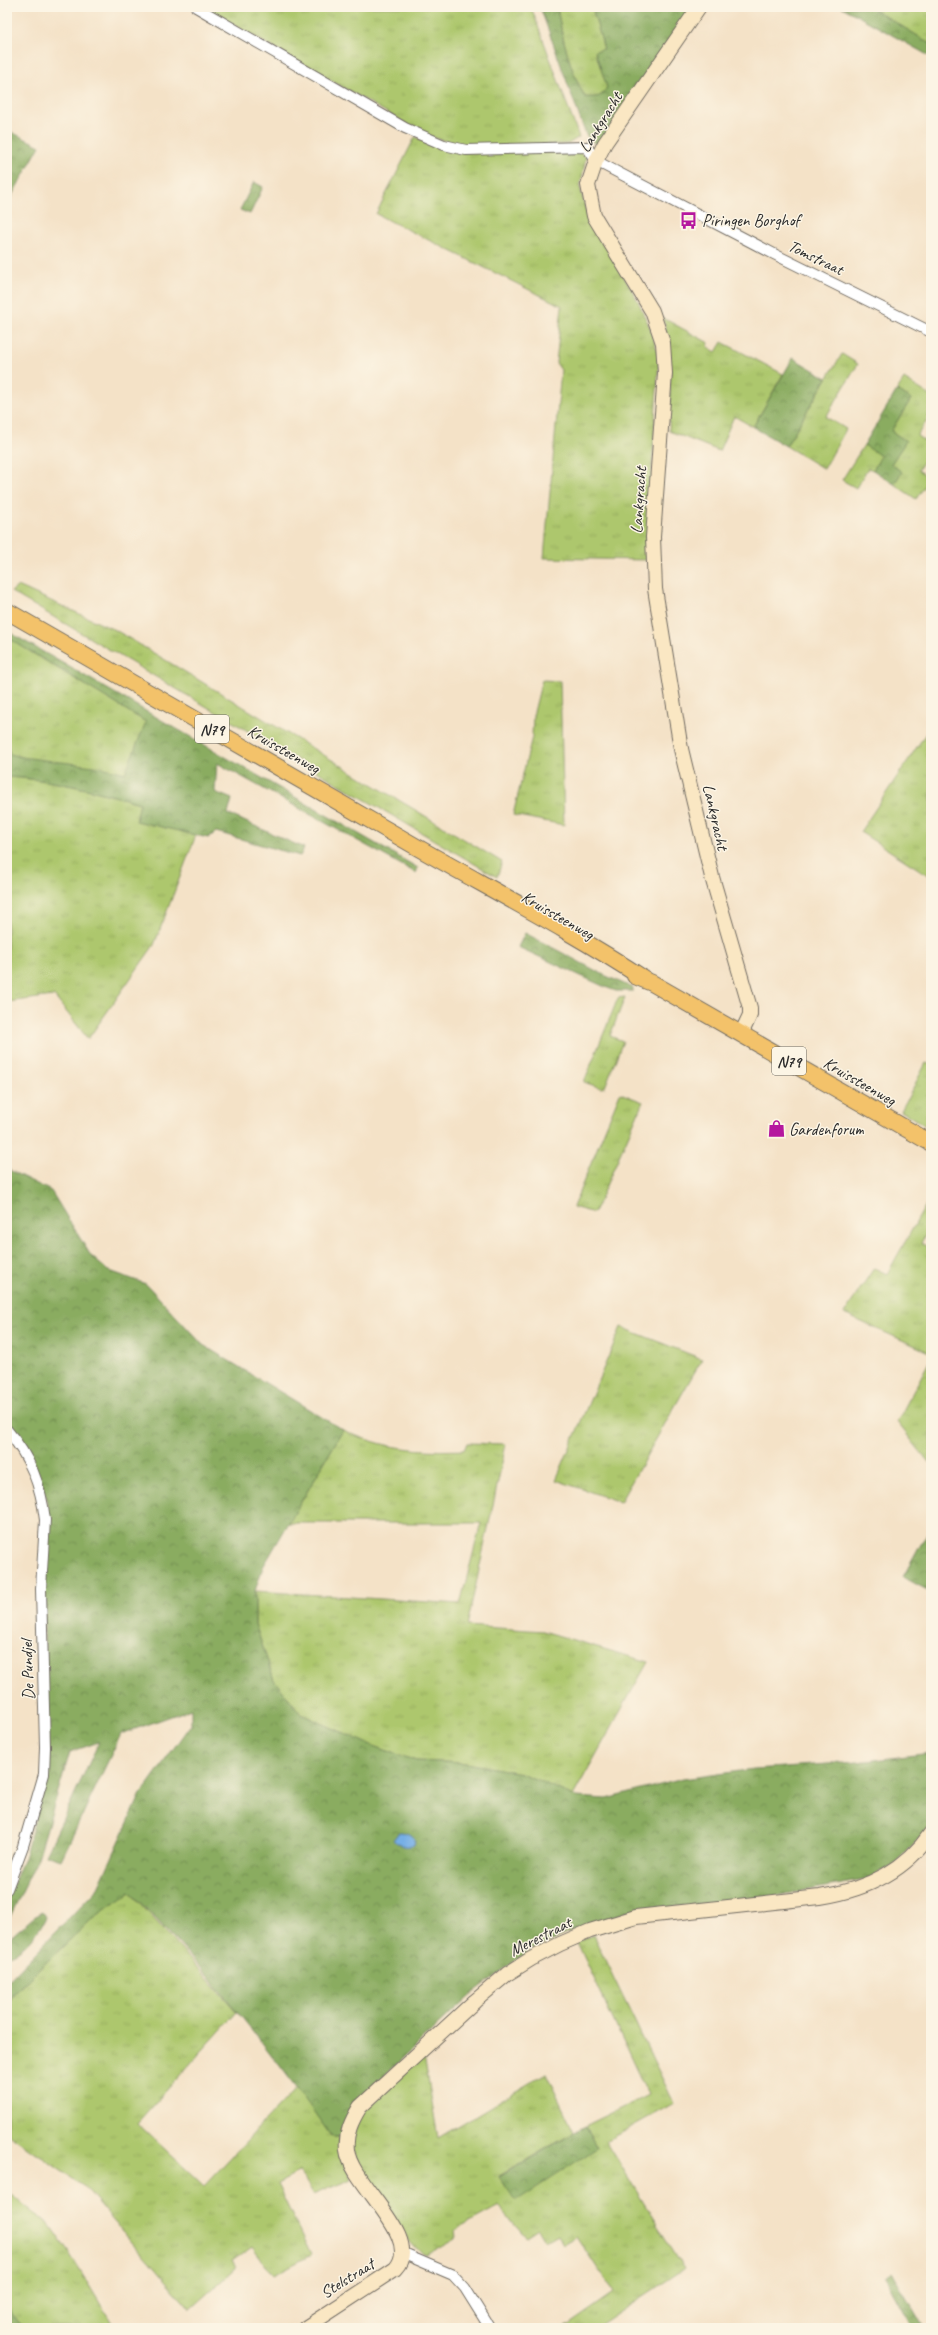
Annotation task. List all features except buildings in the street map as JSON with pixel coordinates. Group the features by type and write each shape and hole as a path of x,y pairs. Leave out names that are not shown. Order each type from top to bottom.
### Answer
{"main road":[{"name":"Kruissteenweg","path":"7,611 418,848 502,893 608,955 646,980 931,1143"}],"street":[{"path":"196,7 405,128 444,145 466,150 587,147 596,162"},
{"name":"Lankgracht","path":"699,7 605,143 596,162 588,185 594,216 652,311 663,343 665,373 653,537 655,589 681,749 712,877 750,1008 750,1015 741,1034"},
{"name":"Tomstraat","path":"596,162 774,254 931,332"},
{"name":"De Pundjel","path":"7,1430 20,1446 31,1465 39,1486 45,1520 41,1616 46,1748 44,1774 23,1846 7,1889"},
{"name":"Merestraat","path":"404,2254 399,2236 357,2175 349,2158 347,2140 351,2121 360,2107 475,2001 507,1974 531,1959 566,1941 590,1931 636,1917 842,1894 865,1886 895,1870 924,1843 931,1833"},
{"path":"404,2254 453,2275 465,2288 490,2328"},
{"name":"Stelstraat","path":"305,2328 395,2269 401,2263 404,2254"}],"green space":[{"path":"202,7 531,7 579,137 568,144 467,147 428,136"},
{"path":"540,7 557,7 564,42 575,76 585,97 592,97 601,95 607,87 595,51 604,49 592,7 694,7 600,144 595,144 586,135"},
{"path":"557,7 592,7 604,49 595,51 607,87 601,95 585,97 580,87 567,54"},
{"path":"842,7 870,7 931,44 931,57"},
{"path":"870,7 931,7 931,44"},
{"path":"7,130 40,146 7,204"},
{"path":"415,137 442,148 578,151 586,157 580,187 586,211 638,301 651,330 659,358 646,560 544,558 561,370 556,363 562,306 376,214"},
{"path":"254,182 263,187 250,214 240,210"},
{"path":"663,318 709,343 708,347 716,352 722,342 783,374 753,427 734,416 719,451 669,431 670,360"},
{"path":"842,354 858,364 826,417 846,429 824,469 786,446"},
{"path":"793,358 827,378 786,446 753,427"},
{"path":"904,379 931,396 931,413 917,436 931,445 931,450 918,470 930,478 916,499 894,484 902,472 891,464 906,441 891,431 911,399 897,390"},
{"path":"897,390 911,399 891,431 906,441 891,464 902,472 894,484 873,470 881,456 864,445"},
{"path":"864,445 882,456 873,470 868,468 856,488 842,480"},
{"path":"18,586 117,631 502,862 497,877 11,592"},
{"path":"7,631 418,868 416,873 217,763 215,792 232,799 228,814 304,848 300,856 216,832 208,838 136,821 140,803 57,783 7,777 7,746 10,754 21,757 101,767 125,773 146,722 8,638 7,640"},
{"path":"8,638 146,722 126,773 97,767 24,758 10,754 7,746"},
{"path":"542,680 560,681 564,825 513,815 532,737 533,716"},
{"path":"931,726 931,877 860,832"},
{"path":"7,777 58,783 140,803 137,821 196,835 154,945 88,1039 54,996 7,1002"},
{"path":"525,933 604,975 633,988 633,991 616,991 605,987 518,947"},
{"path":"625,997 610,1036 623,1041 605,1087 601,1088 584,1082 618,998"},
{"path":"926,1063 931,1065 931,1129 901,1111"},
{"path":"620,1093 643,1102 594,1213 573,1207"},
{"path":"7,1169 51,1191 91,1256 107,1270 146,1284 203,1345 343,1430 263,1567 255,1591 255,1624 274,1680 301,1714 371,1745 416,1761 466,1763 521,1773 576,1797 606,1799 683,1779 754,1769 858,1762 931,1753 931,1826 891,1867 864,1880 769,1897 627,1912 575,1930 527,1952 469,1996 354,2104 342,2136 331,2136 285,2072 236,2010 184,1950 130,1892 92,1919 14,1993 7,2006 7,1982 98,1888 141,1794 191,1724 191,1709 121,1734 61,1860 46,1855 99,1742 70,1752 38,1858 7,1923 7,1898 24,1858 45,1785 44,1597 48,1513 46,1497 34,1463 7,1425"},
{"path":"931,1196 931,1225 921,1243 931,1249 931,1353 844,1314 874,1268 887,1274"},
{"path":"621,1327 702,1359 620,1502 556,1480"},
{"path":"931,1358 931,1465 897,1422"},
{"path":"343,1430 373,1441 417,1450 464,1450 467,1443 506,1444 467,1626 543,1631 648,1662 573,1796 521,1773 466,1763 416,1761 371,1745 301,1714 274,1680 255,1624 255,1591 460,1604 481,1523 289,1523"},
{"path":"931,1526 931,1592 903,1577"},
{"path":"130,1892 237,2012 137,2123 204,2186 297,2087 331,2136 342,2136 345,2163 351,2179 314,2195 300,2172 277,2184 311,2255 273,2275 252,2247 232,2261 236,2268 190,2309 83,2186 7,2133 7,2006 14,1993 92,1919"},
{"path":"43,1912 46,1917 35,1935 20,1950 7,1956 7,1940 34,1917"},
{"path":"593,1935 674,2103 606,2141 684,2269 596,2328 564,2328 614,2293 576,2236 563,2244 557,2234 545,2241 538,2229 526,2237 499,2206 455,2230 456,2238 426,2255 422,2254 410,2241 360,2169 352,2145 360,2116 424,2055 438,2138 546,2073 574,2132 499,2176 597,2148 585,2126 648,2095 577,1942"},
{"path":"585,2126 597,2148 516,2201 499,2177"},
{"path":"7,2192 49,2224 71,2256 115,2328 15,2328 21,2324 7,2308"},
{"path":"892,2272 924,2328 912,2328 885,2278"},
{"path":"10,2310 21,2324 15,2328 7,2328 7,2312"}],"water":[{"path":"399,1832 412,1836 415,1840 414,1845 403,1846 393,1840"}],"place":[{"name":"Piringen Borghof","path":"689,220"},
{"name":"Gardenforum","path":"776,1129"}]}
